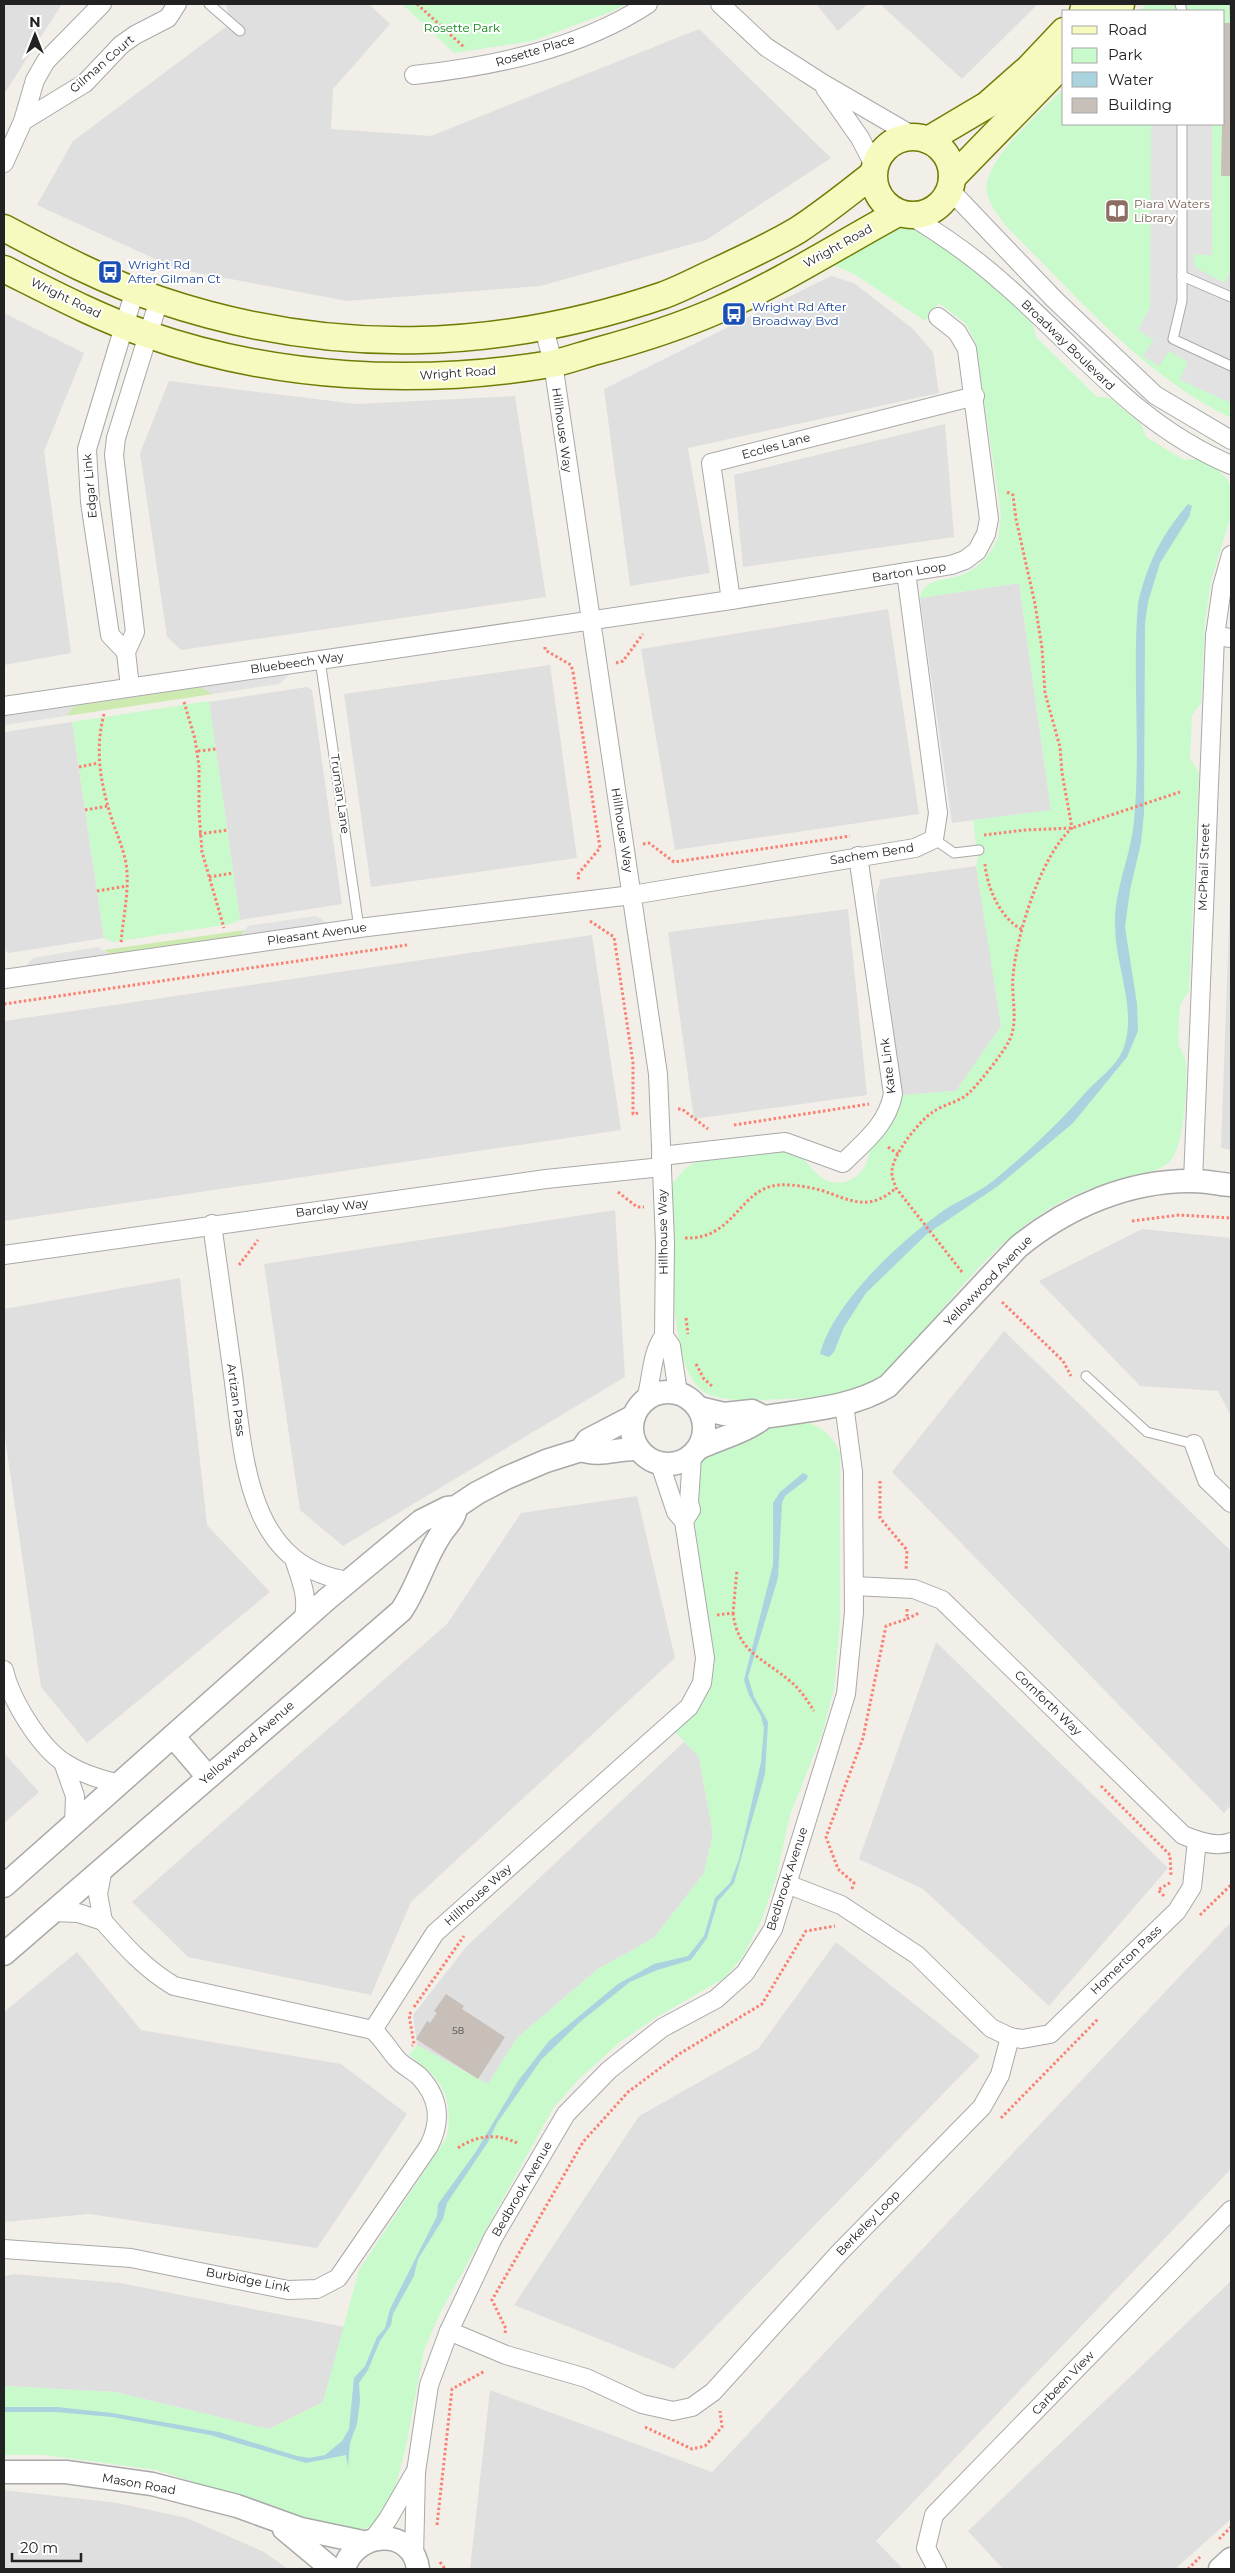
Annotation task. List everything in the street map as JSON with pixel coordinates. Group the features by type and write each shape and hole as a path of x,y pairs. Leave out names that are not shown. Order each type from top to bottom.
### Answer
{"main road":[{"path":"4,228 93,274 159,300 208,315 264,328 323,337 380,340 464,339 544,328 666,294 723,268 799,229 874,171 881,153 890,144 902,138 922,138 987,105 1029,68 1062,33"},
{"path":"874,171 879,196 887,206 905,214 924,214 936,208 945,199 951,184 1062,65"},
{"path":"922,138 939,147 947,157 951,184"},
{"name":"Wright Road","path":"4,268 123,326 149,335 239,359 323,372 440,376 553,364 622,345 719,309 905,214"}],"street":[{"path":"4,163 23,121 35,80 46,61 102,4"},
{"name":"Gilman Court","path":"23,121 85,83 122,45 135,35 168,18 176,4"},
{"name":"Rosette Place","path":"414,75 478,68 558,46 629,16 648,4"},
{"path":"720,4 766,47 822,83 922,138"},
{"path":"822,83 860,138 874,171"},
{"name":"Broadway Boulevard","path":"951,184 1054,299 1148,389 1231,440"},
{"name":"Broadway Boulevard","path":"905,214 957,244 1004,284 1098,375 1131,404 1178,437 1231,465"},
{"name":"Edgar Link","path":"126,652 110,635 86,465 88,439 135,290"},
{"name":"Edgar Link","path":"130,688 126,652 135,632 114,455 116,438 159,300"},
{"name":"Barton Loop","path":"590,620 950,566 965,560 977,551 986,534 989,519 975,396 964,341 938,317"},
{"name":"Hillhouse Way","path":"544,328 553,364 658,1074 663,1206 664,1336 671,1346 678,1393"},
{"name":"Eccles Lane","path":"731,600 711,463 975,396"},
{"name":"McPhail Street","path":"1193,1180 1223,637 1222,587 1231,555"},
{"path":"906,572 938,813 934,839"},
{"name":"Bluebeech Way","path":"4,706 590,620"},
{"name":"Sachem Bend","path":"632,895 915,848 934,839"},
{"name":"Kate Link","path":"661,1162 785,1142 844,1163 882,1123 890,1111 894,1094 858,856"},
{"name":"Pleasant Avenue","path":"4,979 360,928 632,895"},
{"name":"Barclay Way","path":"4,1255 212,1224 661,1162"},
{"name":"Yellowwood Avenue","path":"696,1452 735,1431 755,1425 764,1417 844,1404 872,1396 888,1386 1018,1247 1041,1229 1083,1205 1109,1194 1151,1185 1193,1180 1231,1186"},
{"name":"Artizan Pass","path":"212,1224 249,1483 259,1511 295,1562 306,1592 307,1604 303,1621"},
{"name":"Hillhouse Way","path":"640,1408 652,1378 656,1346 664,1336"},
{"path":"581,1450 588,1440 661,1393 678,1393 690,1399 699,1408 705,1429 696,1452 674,1464 660,1464 648,1459 638,1449 633,1437 640,1408"},
{"name":"Bedbrook Avenue","path":"422,2564 416,2472 429,2385 449,2331 493,2238 566,2114 616,2064 662,2028 716,1999 746,1973 773,1929 846,1694 854,1612 854,1586 852,1472 844,1404"},
{"name":"Yellowwood Avenue","path":"699,1408 724,1414 752,1410 764,1417"},
{"path":"1194,1444 1207,1480 1231,1503"},
{"path":"4,1886 303,1621 421,1521 447,1508 456,1507 476,1493 546,1461 581,1450 593,1454 621,1448 638,1449"},
{"name":"Hillhouse Way","path":"684,1521 691,1510 689,1502 696,1452"},
{"name":"Hillhouse Way","path":"373,2030 435,1933 689,1706 702,1683 706,1658 684,1521 676,1512 675,1503 660,1464"},
{"name":"Yellowwood Avenue","path":"4,1954 401,1611 415,1587 430,1551 455,1516 456,1507"},
{"name":"Artizan Pass","path":"295,1562 320,1576 349,1582"},
{"name":"Cornforth Way","path":"854,1586 914,1589 942,1600 1183,1835 1197,1841 1224,1844 1231,1842"},
{"path":"4,1670 20,1711 63,1762 75,1796 74,1824"},
{"path":"173,1736 208,1777"},
{"path":"63,1762 87,1775 119,1784"},
{"name":"Homerton Pass","path":"1010,2037 1022,2039 1050,2034 1177,1911 1192,1887 1197,1841"},
{"path":"103,1868 98,1894 103,1921"},
{"path":"787,1884 846,1908 917,1956 991,2028 1010,2037"},
{"path":"53,1912 78,1913 103,1921 137,1959 156,1976 174,1986 373,2030"},
{"name":"Burbidge Link","path":"4,2249 132,2258 288,2290 317,2289 338,2278 429,2146 438,2125 436,2106 428,2087 398,2059 373,2030"},
{"name":"Berkeley Loop","path":"449,2331 496,2351 586,2378 642,2404 673,2411 692,2407 712,2392 839,2253 982,2108 1000,2075 1010,2037"},
{"name":"Carbeen View","path":"937,2569 926,2548 934,2515 1231,2210"},
{"name":"Mason Road","path":"4,2472 66,2472 152,2484 237,2506 271,2519 332,2537 369,2540 386,2538 397,2541 422,2564"},
{"name":"Bedbrook Avenue","path":"369,2540 388,2519 416,2472"},
{"name":"Mason Road","path":"271,2519 332,2569"},
{"path":"344,2569 348,2558 369,2540"},
{"path":"1220,2569 1231,2559"}],"lane":[{"path":"209,4 240,31"},
{"path":"1182,125 1181,307 1173,339 1231,366"},
{"path":"1182,276 1231,297"},
{"name":"Truman Lane","path":"320,660 360,928"},
{"path":"934,839 954,853 981,850"},
{"path":"1089,1378 1147,1432 1163,1438 1194,1444"}],"path":[{"path":"417,4 468,50"},
{"path":"999,491 1014,495 1016,519 1035,604 1042,648 1045,693 1060,747 1062,774 1072,828"},
{"path":"573,672 600,848"},
{"path":"184,702 198,751 199,834 209,877 225,928"},
{"path":"104,714 99,733 98,763 108,806 124,855 127,886 121,944"},
{"path":"198,751 216,749"},
{"path":"78,767 98,763"},
{"path":"1023,930 1004,914 992,893 981,850 980,836 1025,830 1072,828 1180,792"},
{"path":"85,810 108,806"},
{"path":"962,1272 896,1188 892,1171 894,1163 918,1125 933,1112 969,1093 1009,1041 1014,1030 1013,978 1016,955 1023,930 1052,851 1060,838 1072,828"},
{"path":"199,834 228,830"},
{"path":"716,1128 706,1130 682,1108 633,1114 633,1063 614,937 586,918 578,874 600,848 649,843 674,862 859,835"},
{"path":"209,877 233,873"},
{"path":"97,891 127,886"},
{"path":"4,1004 412,944"},
{"path":"725,1127 892,1102"},
{"path":"686,1238 696,1238 721,1229 748,1201 764,1188 792,1185 832,1194 844,1200 860,1203 885,1197 896,1188"},
{"path":"613,1187 637,1207 663,1206"},
{"path":"1132,1221 1179,1215 1231,1218"},
{"path":"685,1230 686,1248"},
{"path":"218,1275 240,1272 239,1264 258,1240 267,1238"},
{"path":"1002,1302 1063,1361 1073,1381 1083,1390 1089,1378"},
{"path":"686,1315 689,1338"},
{"path":"693,1355 704,1380 717,1388"},
{"path":"880,1481 880,1518 907,1550 907,1619"},
{"path":"436,2532 452,2389 485,2371 496,2351 506,2329 492,2300 583,2142 628,2092 679,2054 762,2004 806,1931 841,1925 854,1884 838,1870 826,1837 863,1738 886,1626 923,1611"},
{"path":"733,1612 734,1623 747,1648 760,1661 790,1681 801,1691 814,1712"},
{"path":"1100,1785 1170,1855 1171,1882 1158,1890 1190,1926 1231,1885"},
{"path":"996,2122 1100,2017"},
{"path":"458,2148 472,2140 489,2136 518,2143"},
{"path":"485,2371 495,2374"},
{"path":"640,2424 692,2449 706,2446 722,2427 719,2404"},
{"path":"422,2564 445,2569"}],"shaded area":[{"path":"4,4 62,4 4,94"},
{"path":"226,4 369,4 390,24 333,89 331,129 431,136 699,29 831,158 706,240 540,286 347,301 177,269 37,205 73,141 231,23"},
{"path":"816,4 868,4 838,31"},
{"path":"880,4 1038,4 962,79"},
{"path":"1151,125 1212,125 1212,255 1193,255 1196,268 1225,283 1231,270 1231,403 1180,380 1188,362 1169,351 1159,366 1143,356 1154,340 1138,330 1150,307"},
{"path":"831,276 854,283 912,328 933,352 939,393 688,448 710,573 630,586 604,389"},
{"path":"4,313 84,353 44,451 71,653 4,665"},
{"path":"169,381 357,404 515,396 546,597 181,650 167,637 140,453"},
{"path":"945,424 954,537 743,567 734,475"},
{"path":"1019,583 1051,810 952,823 920,598"},
{"path":"888,609 919,814 675,850 641,649"},
{"path":"550,665 577,858 371,887 344,694"},
{"path":"289,675 279,684 213,694 201,687"},
{"path":"307,687 312,690 342,904 240,920 209,702"},
{"path":"74,706 66,716 4,725 4,716"},
{"path":"72,722 104,938 9,953 4,950 4,732"},
{"path":"976,866 1002,1026 956,1091 902,1095 876,896 881,879"},
{"path":"1231,869 1231,1150 1221,1148"},
{"path":"848,909 867,1095 694,1119 668,932"},
{"path":"316,916 328,923 240,936 248,926"},
{"path":"592,935 621,1130 4,1221 4,1021"},
{"path":"98,947 111,955 24,968 33,958"},
{"path":"615,1210 625,1377 343,1546 300,1510 264,1264"},
{"path":"1142,1229 1231,1238 1231,1416 1218,1391 1140,1386 1039,1281"},
{"path":"180,1278 207,1525 270,1592 87,1743 41,1687 4,1431 4,1309"},
{"path":"1004,1331 1231,1551 1231,1805 1224,1813 892,1472"},
{"path":"637,1496 675,1658 411,1902 371,1995 188,1957 132,1902 447,1624 521,1513"},
{"path":"936,1642 1168,1868 1049,2006 923,1889 859,1859"},
{"path":"685,1741 699,1757 713,1834 704,1873 654,1938 598,1969 517,2038 488,2084 417,2045 413,2015 466,1947"},
{"path":"4,1753 39,1792 4,1823"},
{"path":"1231,1922 1231,2169 876,2541 903,2569 470,2569 490,2390 712,2472"},
{"path":"836,1942 980,2056 674,2369 514,2305 639,2116 758,2049"},
{"path":"77,1952 141,2030 341,2064 407,2114 317,2248 89,2214 4,2222 4,2012"},
{"path":"14,2274 120,2283 345,2327 323,2402 269,2429 115,2392 4,2386 4,2276"},
{"path":"1231,2281 1231,2519 1175,2569 1003,2569 968,2531"},
{"path":"4,2490 118,2503 187,2518 264,2552 288,2569 4,2569"}],"green space":[{"name":"Rosette Park","path":"402,4 626,4 613,11 532,41 454,53"},
{"path":"1146,4 1231,4 1231,418 1168,380 1111,332 1006,226 992,206 987,193 988,180 1003,152 1029,122 1062,90 1062,125 1225,125 1225,10 1140,10"},
{"path":"900,228 909,228 925,233 973,265 1032,323 1036,337 1097,397 1110,398 1141,424 1146,437 1184,460 1197,459 1217,469 1228,480 1231,489 1231,515 1211,581 1205,622 1201,703 1192,715 1190,759 1199,772 1189,991 1181,1003 1179,1024 1179,1045 1186,1062 1182,1127 1176,1152 1165,1165 1156,1170 1096,1187 1069,1198 1018,1231 970,1277 898,1360 885,1373 868,1384 845,1393 820,1397 763,1400 728,1399 708,1394 700,1389 689,1374 682,1352 676,1324 673,1293 671,1186 680,1174 692,1164 726,1155 758,1151 793,1152 826,1180 832,1182 848,1181 860,1173 864,1167 869,1153 869,1146 894,1118 902,1095 956,1091 1001,1026 976,866 978,859 973,820 1051,810 1019,583 920,598 922,591 931,583 958,576 980,564 996,543 999,534 1001,514 975,341 965,323 939,303 925,321 854,274 831,264"},
{"path":"201,687 213,694 66,716 74,706"},
{"path":"209,701 240,920 231,924 113,942 104,938 72,722"},
{"path":"245,930 240,936 111,955 104,950"},
{"path":"797,1420 823,1430 833,1440 840,1453 840,1622 834,1689 822,1734 790,1815 776,1878 762,1919 742,1958 723,1979 655,2018 620,2042 579,2079 553,2108 440,2313 424,2350 406,2446 393,2496 374,2525 359,2531 343,2532 157,2470 45,2455 4,2455 4,2386 115,2392 269,2429 323,2402 359,2270 447,2137 449,2110 443,2089 429,2072 409,2055 417,2045 488,2084 517,2038 598,1969 654,1938 704,1873 713,1834 699,1757 674,1731 705,1698 715,1664 695,1525 697,1471 703,1458 750,1431"}],"water":[{"path":"1188,504 1192,506 1189,517 1160,563 1148,602 1145,623 1144,813 1141,843 1130,890 1125,927 1137,1004 1138,1031 1127,1057 1073,1123 998,1186 927,1234 866,1293 844,1327 834,1352 829,1357 820,1354 827,1335 838,1315 869,1276 887,1258 940,1213 987,1186 1018,1160 1110,1068 1122,1052 1127,1037 1128,1021 1125,990 1116,941 1115,912 1134,821 1137,766 1136,630 1138,603 1146,575 1157,550 1170,527"},
{"path":"803,1473 808,1476 806,1480 785,1496 782,1503 778,1578 748,1677 754,1697 768,1722 765,1774 734,1883 718,1901 707,1938 691,1960 657,1970 630,1982 580,2022 541,2060 497,2123 488,2142 447,2203 443,2219 418,2259 414,2276 393,2314 391,2325 380,2341 368,2370 359,2383 360,2401 357,2424 350,2443 348,2467 346,2455 306,2463 210,2435 112,2417 56,2412 4,2412 4,2407 57,2407 112,2413 219,2432 309,2458 325,2455 342,2441 349,2429 354,2378 365,2366 377,2337 385,2328 390,2309 437,2216 438,2204 475,2153 518,2081 549,2041 618,1984 654,1964 688,1956 704,1936 715,1898 730,1883 739,1859 761,1762 764,1728 761,1716 749,1695 744,1680 773,1565 773,1503 780,1492"}],"building":[{"path":"1229,4 1231,4 1231,176 1221,176 1222,125 1225,125 1225,23 1230,23"},
{"path":"446,1994 464,2006 462,2009 505,2037 478,2079 416,2039 427,2021 430,2023 437,2013 434,2011"}],"place":[{"name":"Piara Waters Library","path":"1117,211"},
{"name":"Wright Rd After Gilman Ct","path":"110,272"},
{"name":"Wright Rd After Broadway Bvd","path":"734,314"}]}
